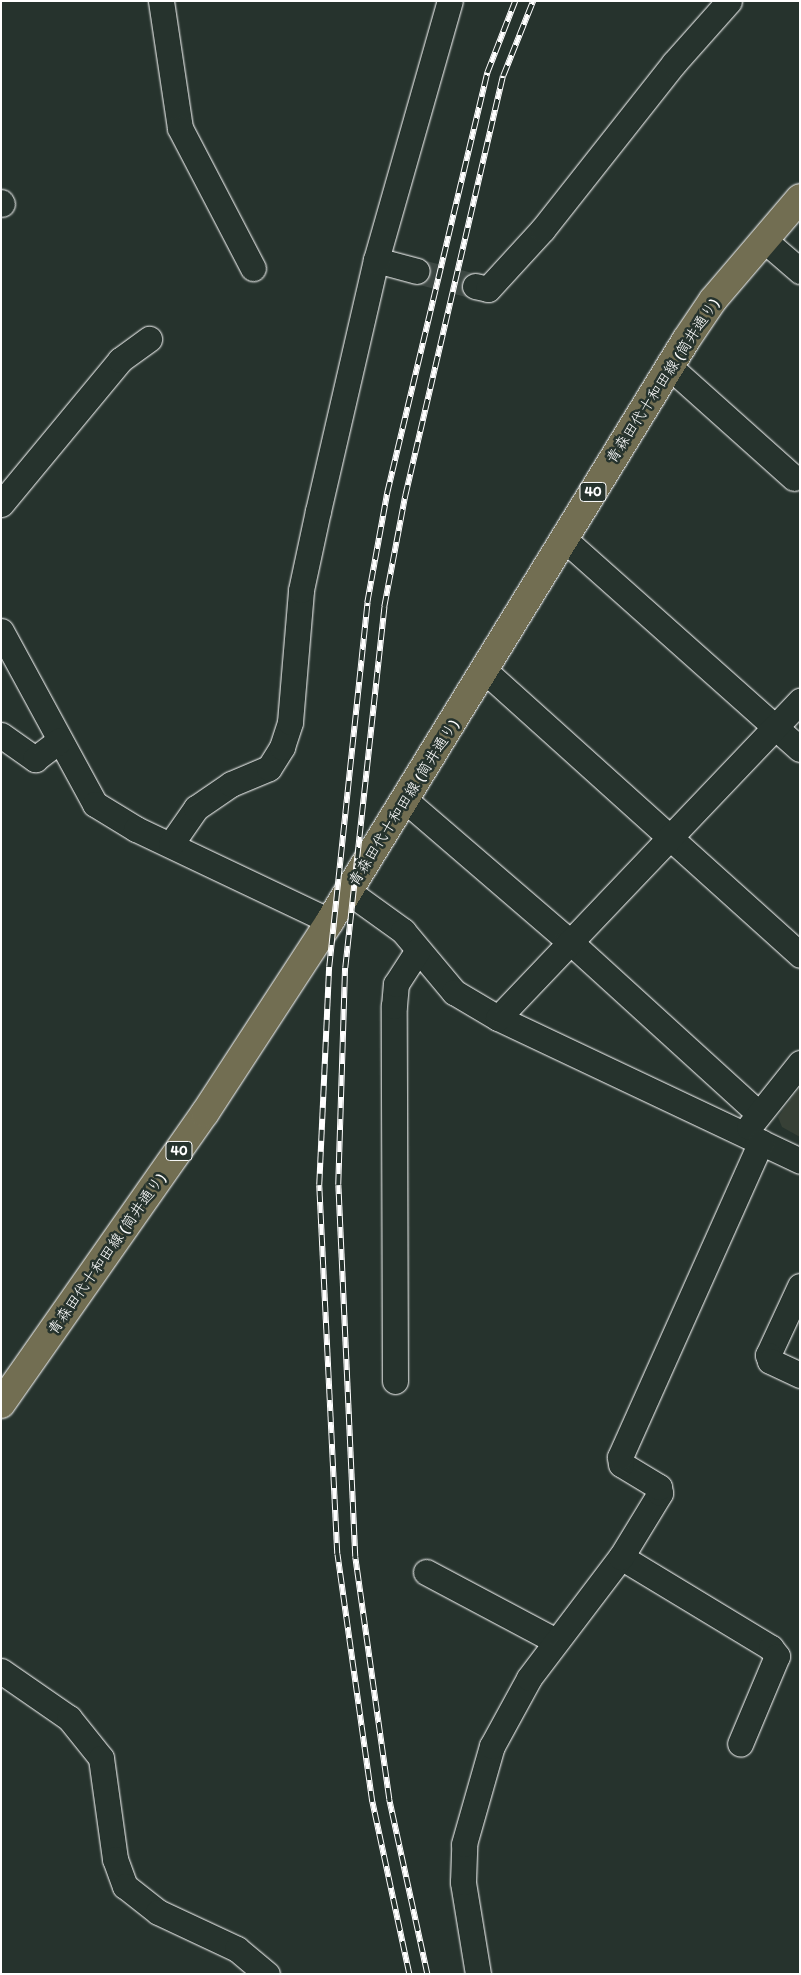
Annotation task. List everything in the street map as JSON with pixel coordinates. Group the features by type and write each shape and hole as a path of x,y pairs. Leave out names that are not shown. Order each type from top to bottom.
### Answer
{"main road":[{"name":"青森田代十和田線 (筒井通り)","path":"1,1404 205,1113 349,892 564,539 713,300 800,198"}],"street":[{"path":"161,1 180,128 253,268"},
{"path":"171,844 196,808 231,784 269,768 282,746 290,722 301,590 376,260 450,1"},
{"path":"475,286 488,289 543,229 674,63 729,1"},
{"path":"764,240 800,271"},
{"path":"376,260 417,271"},
{"path":"1,504 120,360 148,339"},
{"path":"670,368 794,478"},
{"path":"564,539 800,749"},
{"path":"1,631 95,804 171,844 330,921"},
{"path":"485,671 670,834 800,956"},
{"path":"498,1018 568,940 800,701"},
{"path":"1,735 35,759 60,740"},
{"path":"405,800 568,940 758,1113"},
{"path":"349,892 389,919 418,950 444,985 498,1018 800,1161"},
{"path":"395,1382 394,1006 396,984 418,950"},
{"path":"478,1974 463,1882 466,1825 508,1712 556,1641 621,1558 660,1493 659,1488 621,1464 620,1457 753,1138 758,1113 800,1063"},
{"path":"800,1286 768,1355 770,1361 800,1375"},
{"path":"621,1558 771,1648 777,1656 740,1744"},
{"path":"426,1572 556,1641"},
{"path":"1,1671 70,1718 101,1758 115,1859 125,1886 158,1912 237,1949 267,1974"}],"shaded area":[{"path":"800,1087 800,1137 782,1127 778,1117"}],"tunnel":[{"path":"417,271 475,286"}],"railway":[{"path":"409,1974 372,1802 337,1554 319,1185 329,967 367,603 387,493 487,73 515,1"},
{"path":"427,1974 389,1799 355,1557 338,1185 345,968 384,607 405,496 503,76 533,1"}]}
